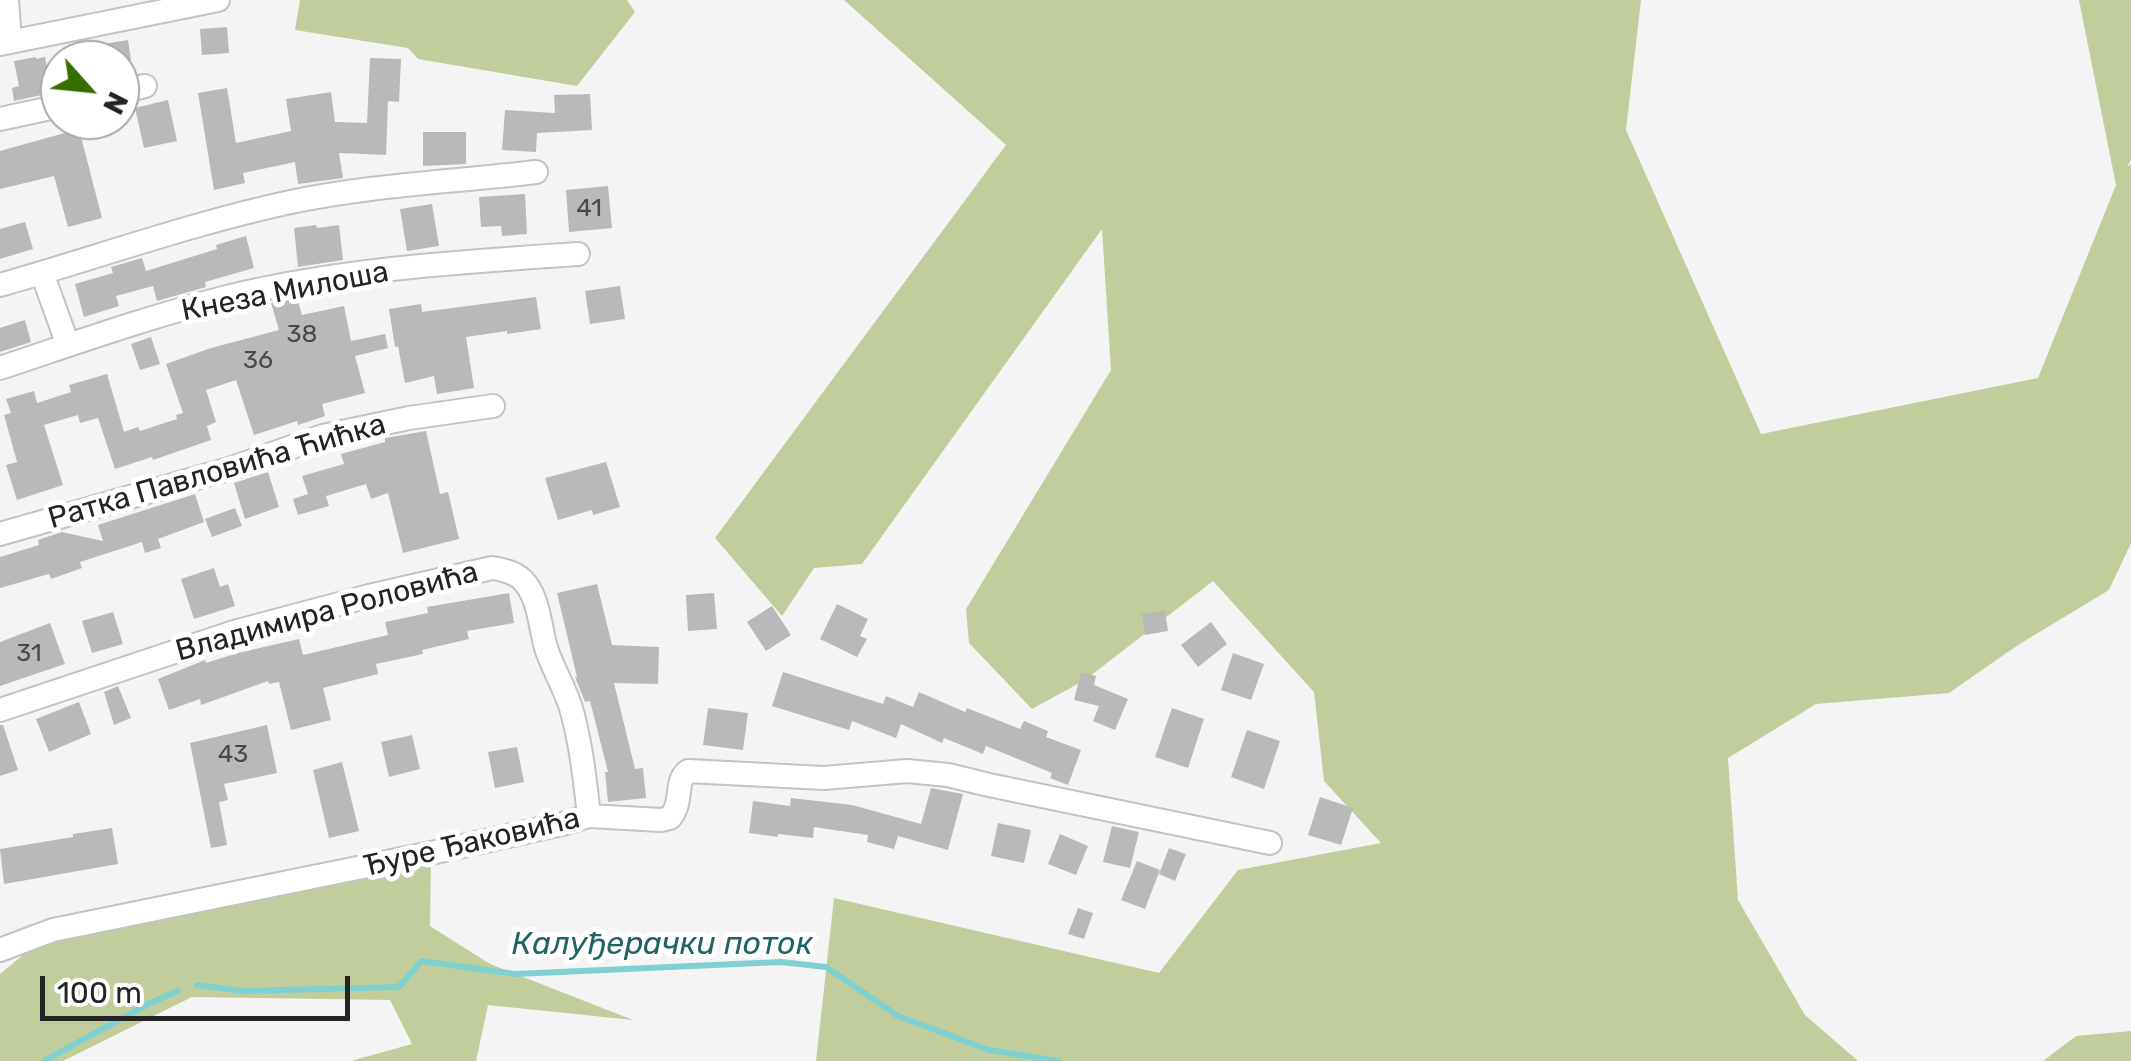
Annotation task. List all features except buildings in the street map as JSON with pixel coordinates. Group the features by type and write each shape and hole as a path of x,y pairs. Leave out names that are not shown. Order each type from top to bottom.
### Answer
{"street":[{"path":"8,0 5,43 218,0"},
{"path":"140,87 145,86"},
{"path":"0,119 40,110"},
{"path":"0,285 287,203 536,172"},
{"name":"Кнеза Милоша","path":"0,368 227,298 284,286 441,264 578,254"},
{"path":"42,273 68,345"},
{"name":"Ратка Павловића Ћићка","path":"0,534 232,468 323,436 494,406"},
{"name":"Владимира Роловића","path":"0,710 234,632 369,596 492,568 505,570 527,584 570,707 579,742 588,816"},
{"name":"Ђуре Ђаковића","path":"0,950 53,930 432,854 588,816 670,818 680,800 680,780 688,771 824,778 906,771 948,774 1270,843"}],"green space":[{"path":"300,0 627,0 635,12 577,86 418,59 408,48 295,30"},
{"path":"844,0 1641,0 1626,130 1761,434 2038,378 2116,185 2079,0 2131,0 2131,160 2127,167 2131,164 2131,543 2109,590 2018,645 1949,693 1816,704 1728,758 1738,900 1805,1015 1858,1061 816,1061 834,898 1159,973 1238,870 1381,843 1324,781 1314,692 1213,581 1085,680 1032,709 969,643 966,609 1111,370 1102,229 862,564 814,568 782,616 715,538 1006,145"},
{"path":"431,853 430,926 490,964 633,1020 488,1005 476,1061 351,1061 412,1044 390,1000 192,997 63,1061 0,1061 0,974 53,930"},
{"path":"2131,1031 2131,1061 2043,1061 2076,1036"}],"waterway":[{"name":"Калуђерачки поток","path":"197,985 242,991 399,987 421,961 515,974 781,962 826,967 898,1016 989,1050 1058,1061"},
{"name":"Калуђерачки поток","path":"44,1061 178,991"}]}
